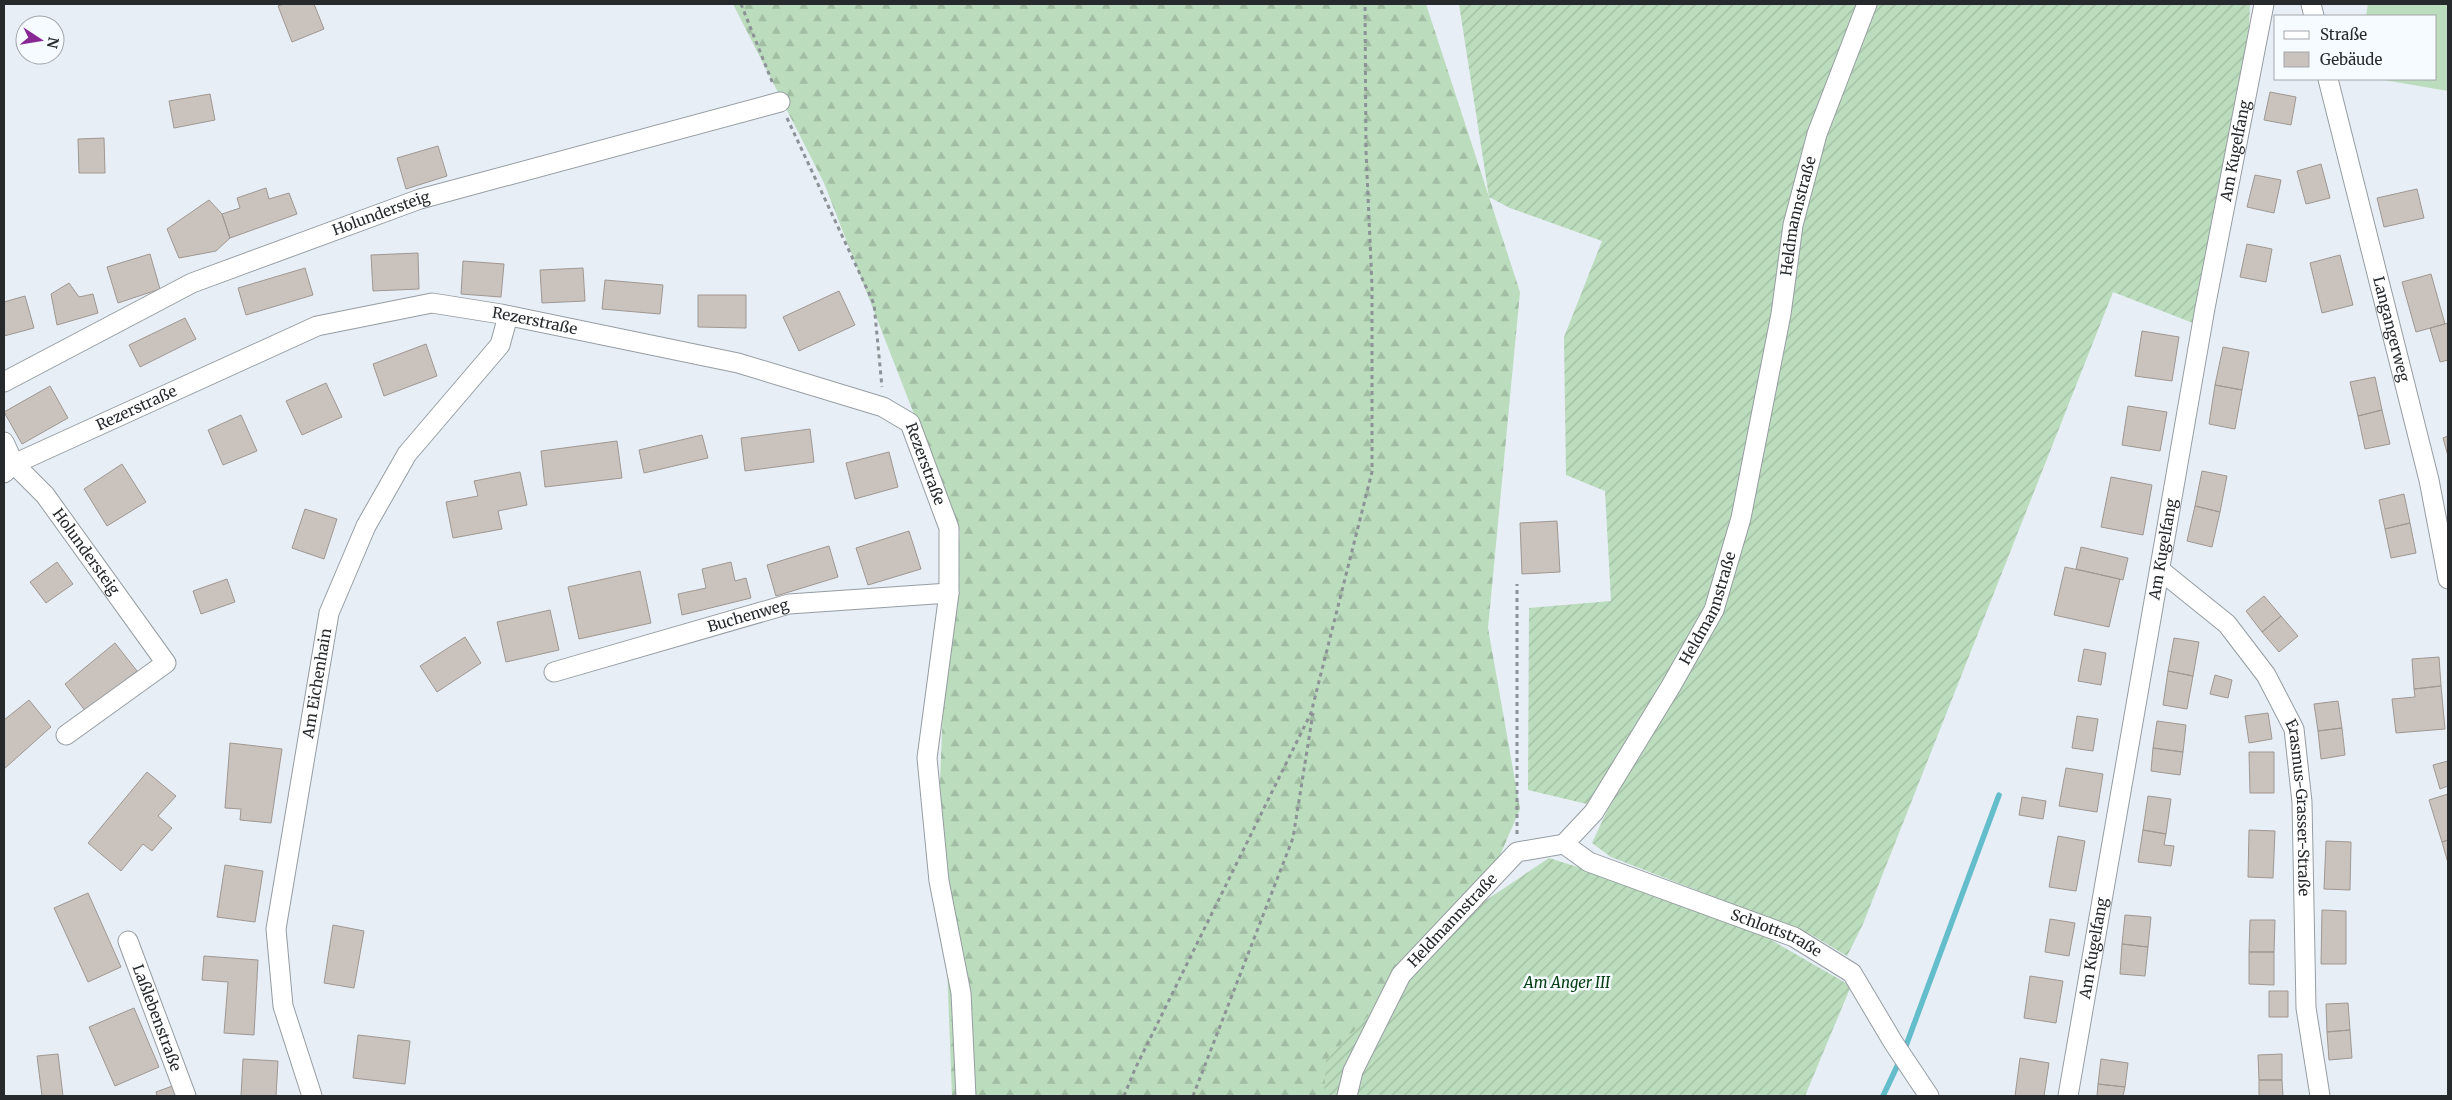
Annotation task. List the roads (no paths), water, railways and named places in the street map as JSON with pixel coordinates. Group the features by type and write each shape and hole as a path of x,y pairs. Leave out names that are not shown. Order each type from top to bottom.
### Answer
{"street":[{"name":"Heldmannstraße","path":"1347,1096 1353,1070 1400,975 1517,852 1564,844 1594,812 1671,686 1714,610 1741,518 1780,314 1794,225 1817,134 1867,4"},
{"name":"Am Kugelfang","path":"2068,1096 2205,308 2264,4"},
{"name":"Langangerweg","path":"2328,80 2429,480 2448,579"},
{"name":"Holundersteig","path":"4,382 192,283 411,202 780,102"},
{"name":"Rezerstraße","path":"9,468 317,326 432,303 508,316 738,363 884,408 910,424 923,454 949,528 949,593 927,758 939,881 961,993 966,1096"},
{"name":"Am Eichenhain","path":"312,1096 283,1006 276,929 329,613 366,526 407,454 500,345 508,316"},
{"name":"Holundersteig","path":"4,442 9,468 45,495 166,663 66,735"},
{"name":"Erasmus-Grasser-Straße","path":"2160,570 2227,624 2266,675 2294,730 2302,802 2306,1008 2320,1096"},
{"name":"Buchenweg","path":"554,672 789,604 949,593"},
{"name":"Schlottstraße","path":"1564,844 1589,862 1794,937 1852,973 1893,1042 1929,1096"},
{"name":"Laßlebenstraße","path":"128,941 186,1096"}],"waterway":[{"path":"1904,1051 1999,795"},
{"path":"1883,1096 1900,1060"}],"park label":[{"name":"Am Anger III","path":"1567,983"}]}
